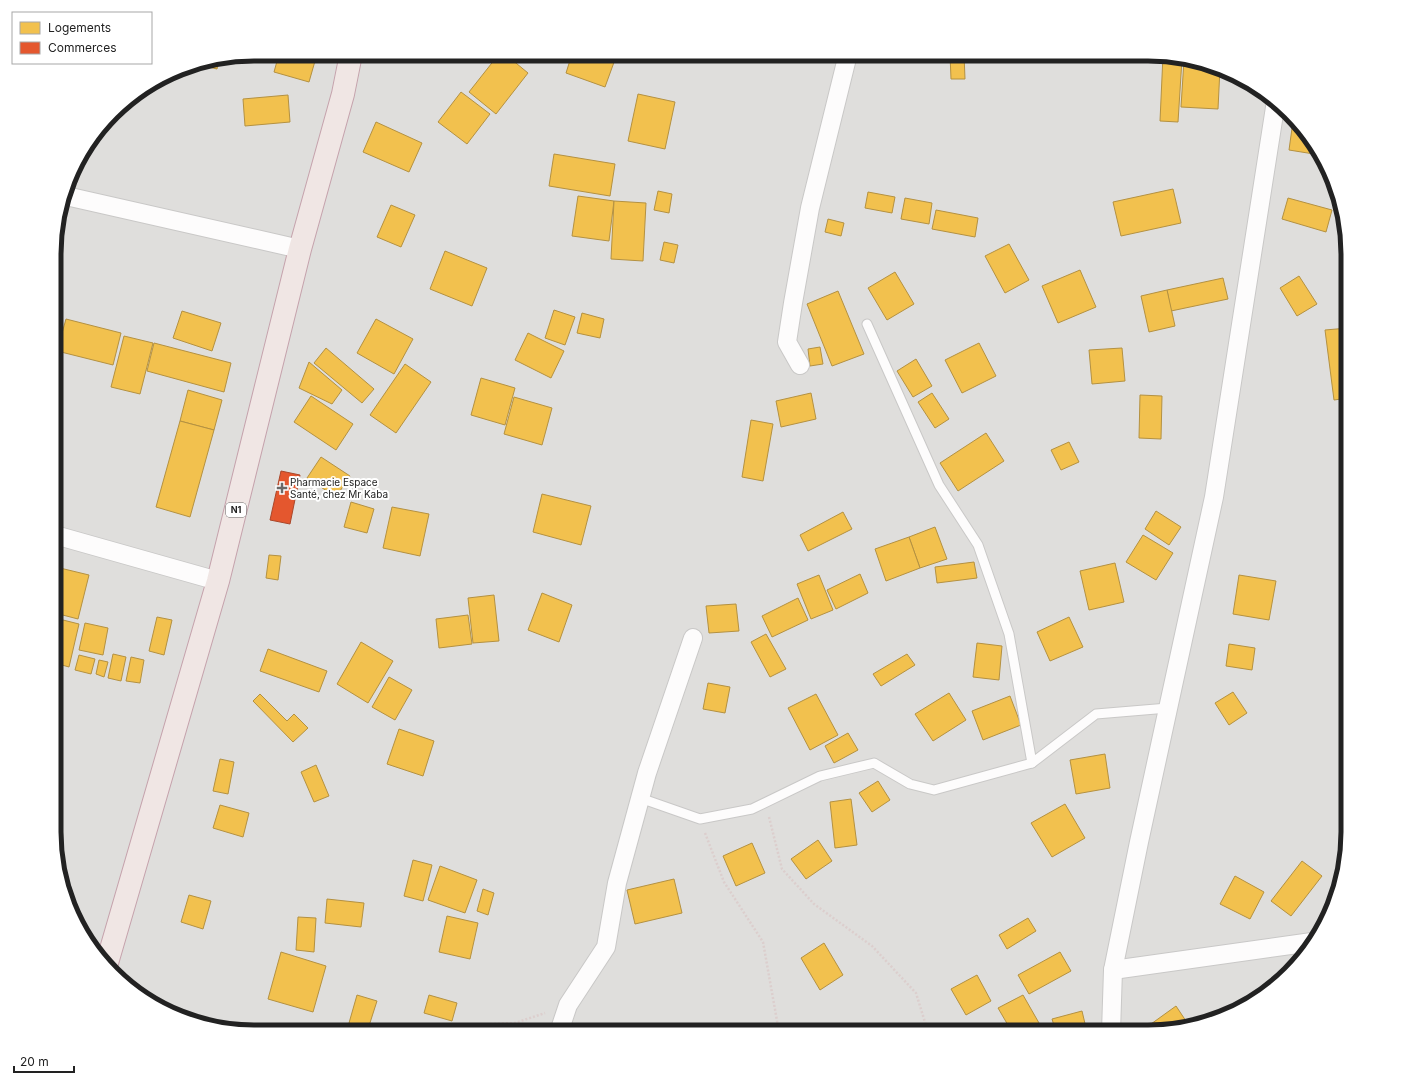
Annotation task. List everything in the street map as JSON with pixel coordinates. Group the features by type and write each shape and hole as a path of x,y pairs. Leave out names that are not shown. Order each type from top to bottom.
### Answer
{"highway":[{"name":"N1","path":"108,958 218,581 300,249 343,94 350,61"}],"street":[{"path":"800,365 787,342 810,208 846,61"},
{"path":"1111,1025 1113,970 1139,842 1214,497 1275,109"},
{"path":"70,197 300,249"},
{"path":"61,537 218,581"},
{"path":"561,1025 568,1005 606,947 617,883 649,766 693,638"},
{"path":"1113,970 1306,943"}],"lane":[{"path":"866,324 939,485 978,545 1009,634 1032,763"},
{"path":"640,798 700,819 752,809 820,776 874,763 910,784 934,790 1032,763 1096,714 1168,708"}],"path":[{"path":"765,802 782,869 814,904 872,946 916,993 926,1025"},
{"path":"700,819 724,882 763,942 778,1025"},
{"path":"485,1025 515,1023 568,1005"}],"shaded area":[{"path":"241,61 1161,61 1186,65 1210,71 1222,76 1255,93 1285,117 1309,147 1326,180 1331,192 1337,216 1341,241 1341,845 1337,870 1331,894 1326,906 1309,939 1285,969 1255,993 1222,1010 1210,1015 1186,1021 1161,1025 241,1025 216,1021 192,1015 180,1010 147,993 117,969 93,939 76,906 71,894 65,870 61,845 61,241 65,216 71,192 76,180 93,147 117,117 147,93 169,81 192,71"}],"building: Logements":[{"path":"277,61 315,61 309,82 274,72"},
{"path":"493,61 513,61 528,73 496,114 469,92"},
{"path":"570,61 614,61 605,87 566,73"},
{"path":"950,61 964,61 965,79 951,79"},
{"path":"1163,61 1182,64 1178,122 1160,121"},
{"path":"218,65 217,69 208,67"},
{"path":"1184,65 1220,75 1218,109 1181,107"},
{"path":"461,92 490,114 467,144 438,122"},
{"path":"638,94 675,102 665,149 628,141"},
{"path":"288,95 290,122 245,126 243,99"},
{"path":"376,122 422,143 409,172 363,152"},
{"path":"1292,126 1313,154 1289,150"},
{"path":"554,154 615,164 610,196 549,186"},
{"path":"1173,189 1181,223 1121,236 1113,202"},
{"path":"658,191 672,194 669,213 654,210"},
{"path":"868,192 895,197 892,213 865,208"},
{"path":"578,196 614,201 609,241 572,236"},
{"path":"905,198 932,203 929,224 901,219"},
{"path":"1288,198 1332,210 1326,232 1282,219"},
{"path":"614,201 646,203 643,261 611,259"},
{"path":"391,205 415,215 401,247 377,237"},
{"path":"936,210 978,218 975,237 932,229"},
{"path":"828,219 844,223 841,236 825,232"},
{"path":"664,242 678,245 674,263 660,260"},
{"path":"1009,244 1029,280 1005,293 985,256"},
{"path":"445,251 487,268 472,306 430,289"},
{"path":"1080,270 1096,307 1058,323 1042,286"},
{"path":"895,272 914,304 887,320 868,288"},
{"path":"1299,276 1317,304 1297,316 1280,288"},
{"path":"1223,278 1228,299 1171,311 1167,290"},
{"path":"1167,290 1175,326 1149,332 1141,296"},
{"path":"838,291 864,354 832,366 807,304"},
{"path":"554,310 575,317 565,345 545,338"},
{"path":"182,311 221,323 212,351 173,338"},
{"path":"582,313 604,319 600,338 577,333"},
{"path":"66,319 121,333 113,365 61,352 61,337"},
{"path":"376,319 413,339 394,374 357,353"},
{"path":"1341,329 1341,399 1334,400 1325,330"},
{"path":"528,333 564,351 551,378 515,360"},
{"path":"124,336 153,343 140,394 111,387"},
{"path":"154,343 231,363 224,392 147,371"},
{"path":"979,343 996,376 962,393 945,360"},
{"path":"820,347 823,364 810,366 808,349"},
{"path":"326,348 374,389 362,403 314,363"},
{"path":"1122,348 1125,381 1092,384 1089,350"},
{"path":"916,359 932,386 913,397 897,371"},
{"path":"309,362 342,390 332,404 299,388"},
{"path":"405,364 431,382 396,433 370,415"},
{"path":"481,378 515,388 505,425 471,415"},
{"path":"188,390 222,400 214,430 180,421"},
{"path":"811,393 816,419 781,427 776,401"},
{"path":"932,393 949,419 935,428 918,402"},
{"path":"1140,395 1162,396 1161,439 1139,438"},
{"path":"311,396 353,424 336,450 294,422"},
{"path":"514,397 552,408 542,445 504,434"},
{"path":"751,420 773,424 763,481 742,477"},
{"path":"180,421 214,430 190,517 156,507"},
{"path":"986,433 1004,461 958,491 940,463"},
{"path":"1069,442 1079,462 1061,470 1051,450"},
{"path":"321,457 350,476 336,497 307,478"},
{"path":"542,494 591,506 581,545 533,532"},
{"path":"351,502 374,509 367,533 344,527"},
{"path":"392,507 429,514 420,556 383,548"},
{"path":"1156,511 1181,527 1169,545 1145,529"},
{"path":"843,512 852,529 808,551 800,535"},
{"path":"935,527 947,559 920,568 909,537"},
{"path":"1143,535 1173,553 1156,580 1126,562"},
{"path":"909,537 920,568 886,581 875,549"},
{"path":"269,555 281,556 278,580 266,578"},
{"path":"974,562 977,578 937,583 935,567"},
{"path":"1115,563 1124,602 1089,610 1080,571"},
{"path":"61,568 89,575 78,619 61,615"},
{"path":"860,574 868,593 836,609 827,590"},
{"path":"819,575 833,610 811,619 797,584"},
{"path":"1239,575 1276,581 1269,620 1233,614"},
{"path":"542,593 572,605 559,642 528,630"},
{"path":"494,595 499,641 473,643 468,598"},
{"path":"798,598 808,620 772,637 762,616"},
{"path":"736,604 739,631 709,633 706,606"},
{"path":"468,615 472,644 439,648 436,619"},
{"path":"157,617 172,620 164,655 149,651"},
{"path":"1069,617 1083,647 1050,661 1037,632"},
{"path":"61,620 79,624 69,667 61,665"},
{"path":"85,623 108,628 103,655 79,650"},
{"path":"766,634 786,669 770,677 751,642"},
{"path":"361,642 393,661 368,703 337,684"},
{"path":"977,643 1002,646 999,680 973,677"},
{"path":"1229,644 1255,648 1252,670 1226,666"},
{"path":"268,649 327,671 319,692 260,671"},
{"path":"113,654 126,657 121,681 108,678"},
{"path":"907,654 915,665 881,686 873,674"},
{"path":"79,655 95,659 91,674 75,670"},
{"path":"131,657 144,660 140,683 126,681"},
{"path":"99,660 108,662 104,677 96,674"},
{"path":"389,677 412,690 395,720 372,707"},
{"path":"708,683 730,687 725,713 703,709"},
{"path":"1233,692 1247,713 1229,725 1215,703"},
{"path":"949,693 966,720 933,741 915,714"},
{"path":"260,694 287,721 294,714 308,728 293,742 253,701"},
{"path":"816,694 838,735 810,750 788,708"},
{"path":"1010,696 1021,725 983,740 972,711"},
{"path":"399,729 434,741 423,776 387,764"},
{"path":"848,733 858,750 834,763 825,746"},
{"path":"1105,754 1110,788 1076,794 1070,760"},
{"path":"220,759 234,762 228,794 213,791"},
{"path":"316,765 329,796 314,802 301,772"},
{"path":"878,781 890,800 872,812 859,793"},
{"path":"851,799 857,845 835,848 830,802"},
{"path":"1065,804 1085,838 1052,857 1031,823"},
{"path":"220,805 249,813 243,837 213,828"},
{"path":"818,840 832,861 806,879 791,859"},
{"path":"752,843 765,873 736,886 723,856"},
{"path":"413,860 432,865 423,901 404,896"},
{"path":"1302,861 1322,876 1291,916 1271,901"},
{"path":"440,866 477,880 465,913 428,900"},
{"path":"1235,876 1264,892 1250,919 1220,904"},
{"path":"674,879 682,913 635,924 627,890"},
{"path":"483,889 494,893 488,915 477,911"},
{"path":"189,895 211,901 203,929 181,922"},
{"path":"327,899 364,903 361,927 325,923"},
{"path":"447,916 478,923 470,959 439,952"},
{"path":"298,917 316,918 314,952 296,950"},
{"path":"1028,918 1036,931 1007,949 999,935"},
{"path":"824,943 843,975 820,990 801,958"},
{"path":"281,952 326,966 313,1012 268,999"},
{"path":"1060,952 1071,971 1029,994 1018,975"},
{"path":"977,975 991,1001 966,1015 951,989"},
{"path":"357,995 377,1001 369,1025 355,1025 349,1023"},
{"path":"429,995 457,1003 452,1021 424,1013"},
{"path":"1023,995 1040,1025 1008,1025 998,1008"},
{"path":"1176,1006 1186,1021 1161,1025 1151,1024"},
{"path":"1082,1011 1085,1025 1054,1025 1052,1019"}],"building: Commerces":[{"path":"281,471 300,475 290,524 270,520"}],"place":[{"name":"Pharmacie Espace Santé, chez Mr Kaba","path":"282,488"}]}
